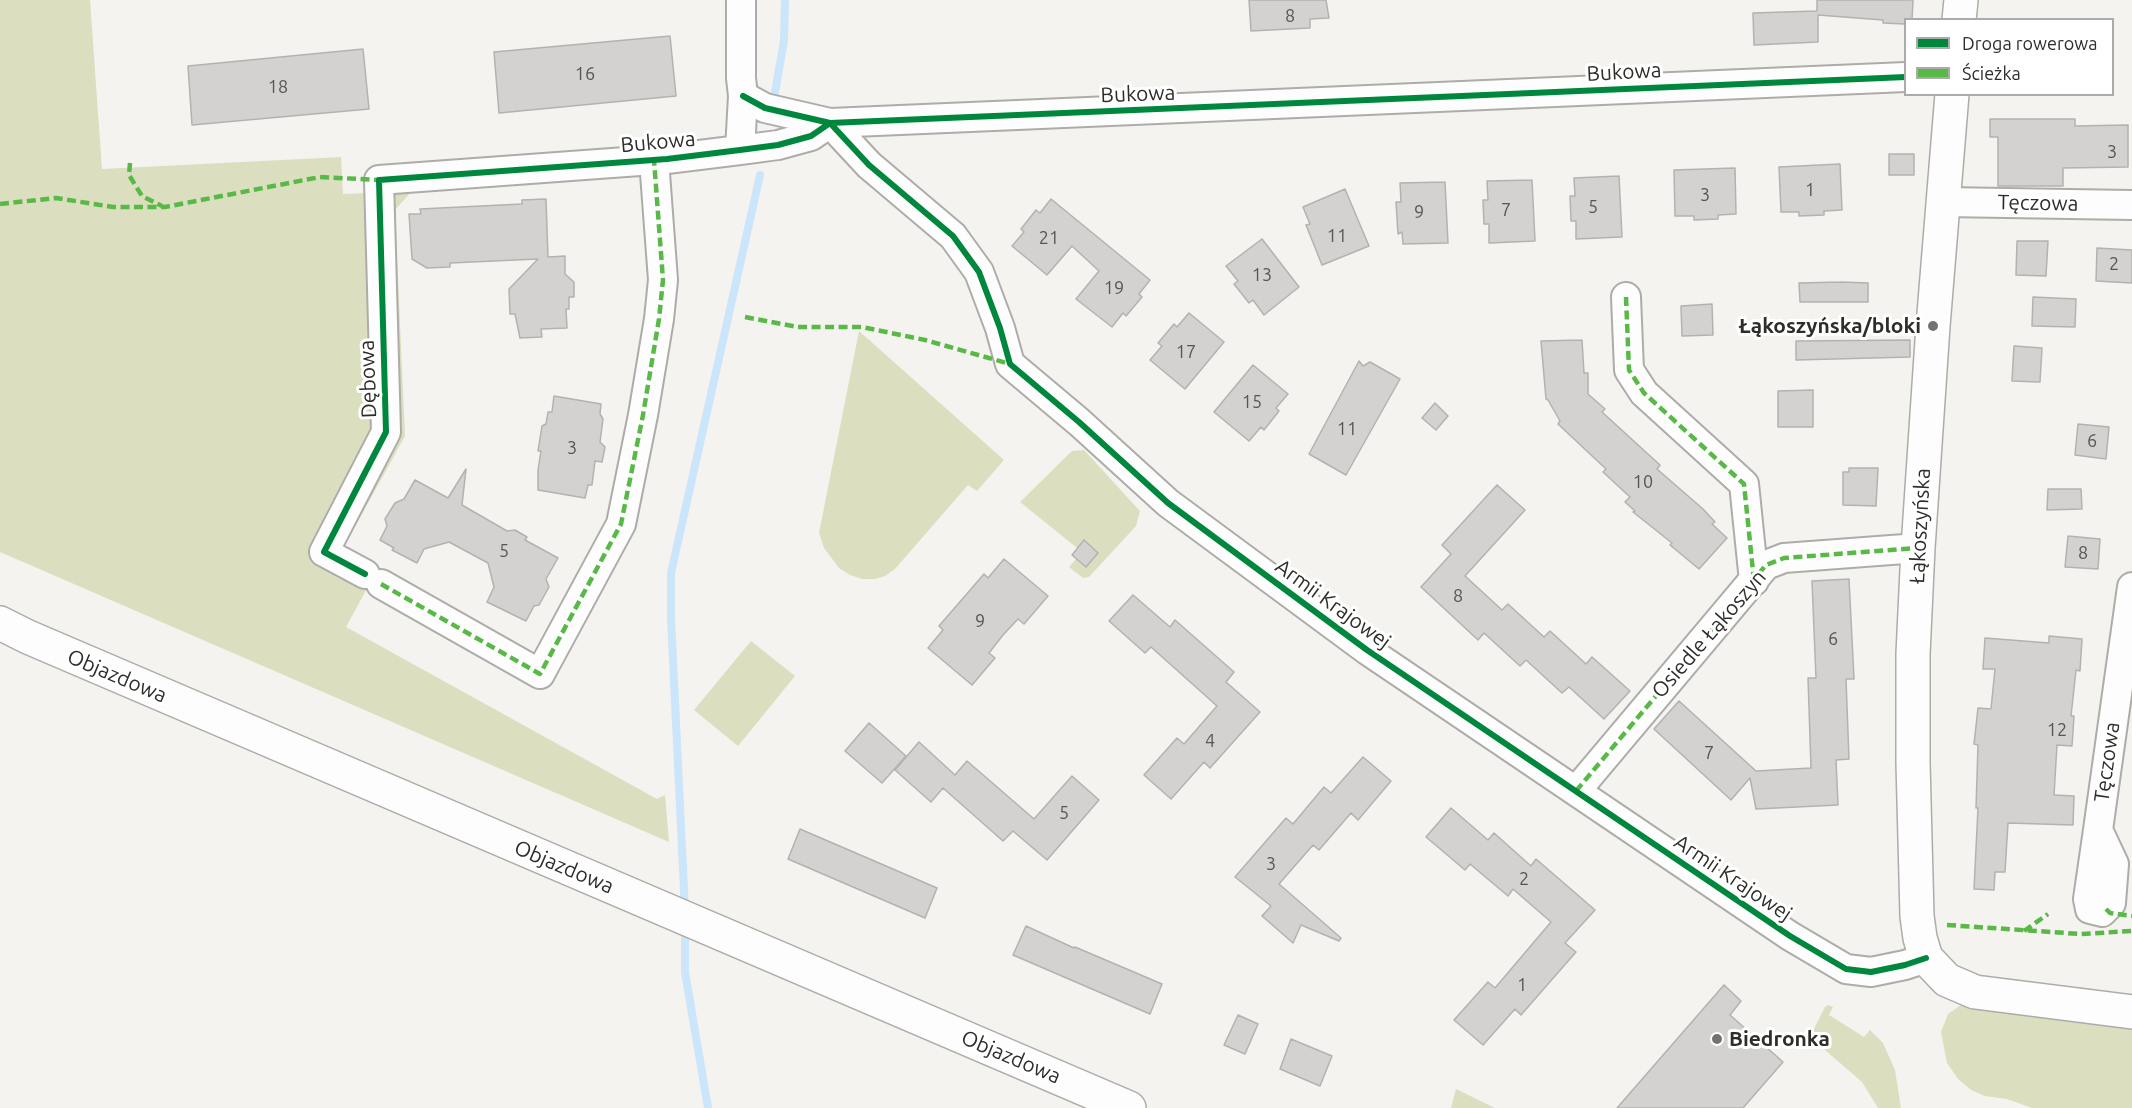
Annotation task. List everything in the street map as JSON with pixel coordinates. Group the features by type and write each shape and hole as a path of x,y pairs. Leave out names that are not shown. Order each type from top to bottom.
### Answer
{"main road":[{"path":"1959,18 1961,0"},
{"name":"Łąkoszyńska","path":"1926,958 1917,916 1913,654 1932,338 1952,96"},
{"name":"Objazdowa","path":"0,623 39,642 1129,1108"},
{"path":"1926,958 1947,980 1975,992 2132,1012"}],"street":[{"path":"740,150 743,96 741,0"},
{"name":"Bukowa","path":"379,180 654,160 740,150 778,145 811,136 830,123 1904,77"},
{"path":"743,96 765,108 830,123"},
{"name":"Armii Krajowej","path":"830,123 869,165 953,236 979,272 1000,328 1010,364 1079,422 1168,503 1367,650 1790,936 1846,969 1871,972 1926,958"},
{"name":"Dębowa","path":"379,180 386,432 324,552 540,674 621,524 643,415 659,320 663,280 654,160"},
{"name":"Tęczowa","path":"1944,202 2132,205"},
{"path":"1626,297 1629,370 1644,393 1744,484 1754,581"},
{"name":"Osiedle Łąkoszyn","path":"1576,791 1766,565 1784,558 1918,549"},
{"name":"Tęczowa","path":"2098,830 2132,587"}],"green space":[{"path":"0,0 90,0 102,169 341,157 343,194 412,191 395,210 405,436 345,545 354,560 376,572 346,627 657,799 665,795 669,842 0,552"},
{"path":"859,331 1004,460 977,491 968,485 895,569 875,579 862,579 839,568 824,548 819,533"},
{"path":"1084,450 1140,511 1136,526 1089,577 1083,578 1069,567 1082,552 1020,502 1072,451"},
{"path":"751,641 795,676 738,746 694,710"},
{"path":"1828,1005 1833,1007 1829,1015 1864,1037 1870,1030 1883,1043 1895,1070 1901,1108 1878,1108 1862,1082 1810,1037"},
{"path":"1961,1005 2132,1025 2132,1108 2032,1108 1971,1090 1958,1079 1947,1063 1941,1032 1948,1014"},
{"path":"1456,1089 1495,1108 1451,1108"}],"building":[{"path":"1249,0 1326,0 1329,18 1310,19 1310,28 1251,31"},
{"path":"1817,0 1913,0 1912,18 1904,18 1904,24 1818,15 1818,42 1754,45 1753,13 1817,11"},
{"path":"670,36 676,96 499,113 494,52"},
{"path":"363,49 369,109 192,125 188,66"},
{"path":"1990,119 2075,119 2075,126 2128,125 2128,167 2063,168 2063,186 1998,186 1998,137 1990,137"},
{"path":"1889,154 1914,154 1914,175 1889,175"},
{"path":"1840,164 1842,210 1824,211 1824,215 1799,216 1799,212 1781,212 1779,167"},
{"path":"1735,168 1736,214 1718,215 1718,219 1694,220 1694,216 1675,216 1674,170"},
{"path":"1619,176 1622,237 1576,239 1576,221 1571,221 1570,196 1575,196 1574,178"},
{"path":"1532,180 1535,241 1489,243 1489,224 1484,224 1483,200 1488,200 1487,181"},
{"path":"1445,182 1448,243 1403,244 1402,232 1398,234 1396,202 1401,202 1400,183"},
{"path":"1345,189 1369,246 1322,265 1306,225 1310,224 1303,207"},
{"path":"546,199 548,257 565,256 565,274 574,282 574,297 569,297 569,309 566,309 567,328 541,329 542,337 520,338 515,314 510,314 509,289 538,259 450,263 450,267 427,268 412,259 409,214 421,214 420,209 522,204 522,200"},
{"path":"1051,199 1150,280 1139,294 1142,297 1126,316 1123,313 1112,327 1076,299 1099,271 1072,246 1047,275 1012,246 1024,232 1021,229 1036,210 1040,213"},
{"path":"1262,239 1299,287 1264,315 1253,300 1249,303 1234,284 1238,281 1226,266"},
{"path":"2017,241 2048,241 2046,276 2016,275"},
{"path":"2097,248 2132,250 2132,283 2096,281"},
{"path":"1799,283 1868,283 1868,302 1800,302"},
{"path":"2033,297 2076,299 2075,327 2032,326"},
{"path":"1712,304 1713,335 1682,336 1681,306"},
{"path":"1189,313 1224,342 1185,389 1150,360 1162,346 1158,343 1174,324 1177,327"},
{"path":"1582,340 1584,373 1588,373 1588,394 1605,409 1602,412 1660,465 1657,469 1703,509 1715,522 1712,524 1727,538 1699,569 1670,545 1672,543 1633,512 1635,511 1625,502 1630,497 1603,472 1606,469 1558,424 1560,421 1546,399 1541,341"},
{"path":"1910,340 1910,357 1796,360 1796,341"},
{"path":"2014,346 2042,348 2040,382 2012,381"},
{"path":"1359,361 1363,366 1370,362 1400,379 1346,475 1309,454"},
{"path":"1253,365 1288,394 1276,408 1279,411 1264,430 1261,427 1249,441 1214,412"},
{"path":"1813,390 1813,427 1778,427 1778,391"},
{"path":"554,396 601,404 600,414 603,419 600,442 605,447 602,462 595,461 592,485 588,485 585,498 538,490 541,451 538,451 542,426 546,424 548,412 552,412"},
{"path":"1435,403 1448,416 1436,430 1422,418"},
{"path":"2078,424 2109,427 2106,459 2075,455"},
{"path":"1849,468 1878,468 1876,506 1843,505 1843,472 1849,472"},
{"path":"466,469 462,505 507,531 515,530 527,537 525,540 558,558 546,579 549,587 539,605 534,606 526,621 487,602 494,587 488,563 449,542 424,549 417,563 392,550 394,548 380,540 387,526 385,519 395,503 404,499 415,480 448,498"},
{"path":"1497,485 1525,510 1465,576 1502,610 1508,604 1544,637 1550,631 1586,664 1592,657 1630,691 1604,719 1569,687 1562,693 1526,660 1520,666 1484,633 1478,640 1421,587 1451,554 1442,545"},
{"path":"2048,489 2081,489 2082,509 2047,510"},
{"path":"2068,536 2100,539 2098,569 2065,567"},
{"path":"1084,540 1098,553 1086,567 1072,555"},
{"path":"1004,559 1048,596 1024,624 1018,619 1003,635 989,653 995,658 972,685 928,648 943,630 939,626 984,574 988,578"},
{"path":"1849,579 1854,679 1846,679 1849,759 1836,760 1838,805 1756,809 1750,778 1731,800 1654,729 1679,701 1756,771 1811,768 1808,678 1816,678 1812,581"},
{"path":"1133,595 1170,627 1175,620 1234,672 1226,682 1260,712 1210,768 1204,762 1171,799 1144,775 1177,738 1184,744 1217,706 1151,647 1145,653 1109,621"},
{"path":"2049,636 2082,639 2080,671 2076,670 2071,716 2074,716 2072,746 2057,745 2054,795 2074,796 2073,825 2008,823 2005,872 1995,872 1994,890 1974,889 1978,745 1974,744 1978,708 1991,709 1995,669 1983,669 1985,638 2049,643"},
{"path":"869,723 906,756 882,783 845,751"},
{"path":"919,742 955,775 967,761 1034,819 1072,776 1099,800 1047,860 1013,831 1003,841 943,788 931,802 895,770"},
{"path":"1363,757 1391,781 1358,820 1351,813 1319,850 1313,845 1279,884 1341,938 1339,941 1301,925 1293,943 1262,916 1271,906 1235,877 1286,818 1293,824 1324,787 1331,793"},
{"path":"1451,808 1488,840 1494,833 1531,866 1536,859 1595,910 1565,943 1576,952 1521,1015 1515,1009 1483,1045 1454,1020 1488,982 1495,988 1551,922 1513,889 1508,896 1470,864 1465,870 1426,837"},
{"path":"800,829 937,888 925,918 788,859"},
{"path":"1026,926 1162,984 1150,1014 1013,955"},
{"name":"Biedronka","path":"1724,985 1741,1001 1730,1015 1783,1062 1743,1108 1617,1108"},
{"path":"1238,1015 1258,1024 1245,1054 1224,1045"},
{"path":"1291,1039 1332,1056 1320,1086 1280,1069"}],"waterway":[{"path":"774,98 784,41 785,0"},
{"path":"685,911 671,618 671,573 760,175"},
{"path":"685,926 685,972 708,1108"}],"marked path":[{"path":"381,584 540,674 621,524 643,415 663,280 654,160"},
{"path":"130,163 129,175 142,196 162,206"},
{"path":"0,204 56,198 113,207 165,207 320,177 379,180"},
{"path":"1626,297 1629,370 1644,393 1744,484 1754,581"},
{"path":"745,317 798,327 862,327 925,340 1010,364"},
{"path":"1576,791 1766,565 1784,558 1918,548"},
{"path":"2106,909 2110,913 2132,916"},
{"path":"2024,931 2048,914"},
{"path":"1947,925 2081,934 2132,931"}],"cycle path":[{"path":"365,574 324,552 386,432 379,180 667,159 740,150 778,145 811,136 830,123 1904,77"},
{"path":"743,96 765,108 830,123 869,165 953,236 979,272 1000,328 1010,364 1079,422 1168,503 1367,650 1790,936 1846,969 1871,972 1926,958"}],"place":[{"name":"Łąkoszyńska/bloki","path":"1933,326"},
{"name":"Biedronka","path":"1717,1039"}]}
